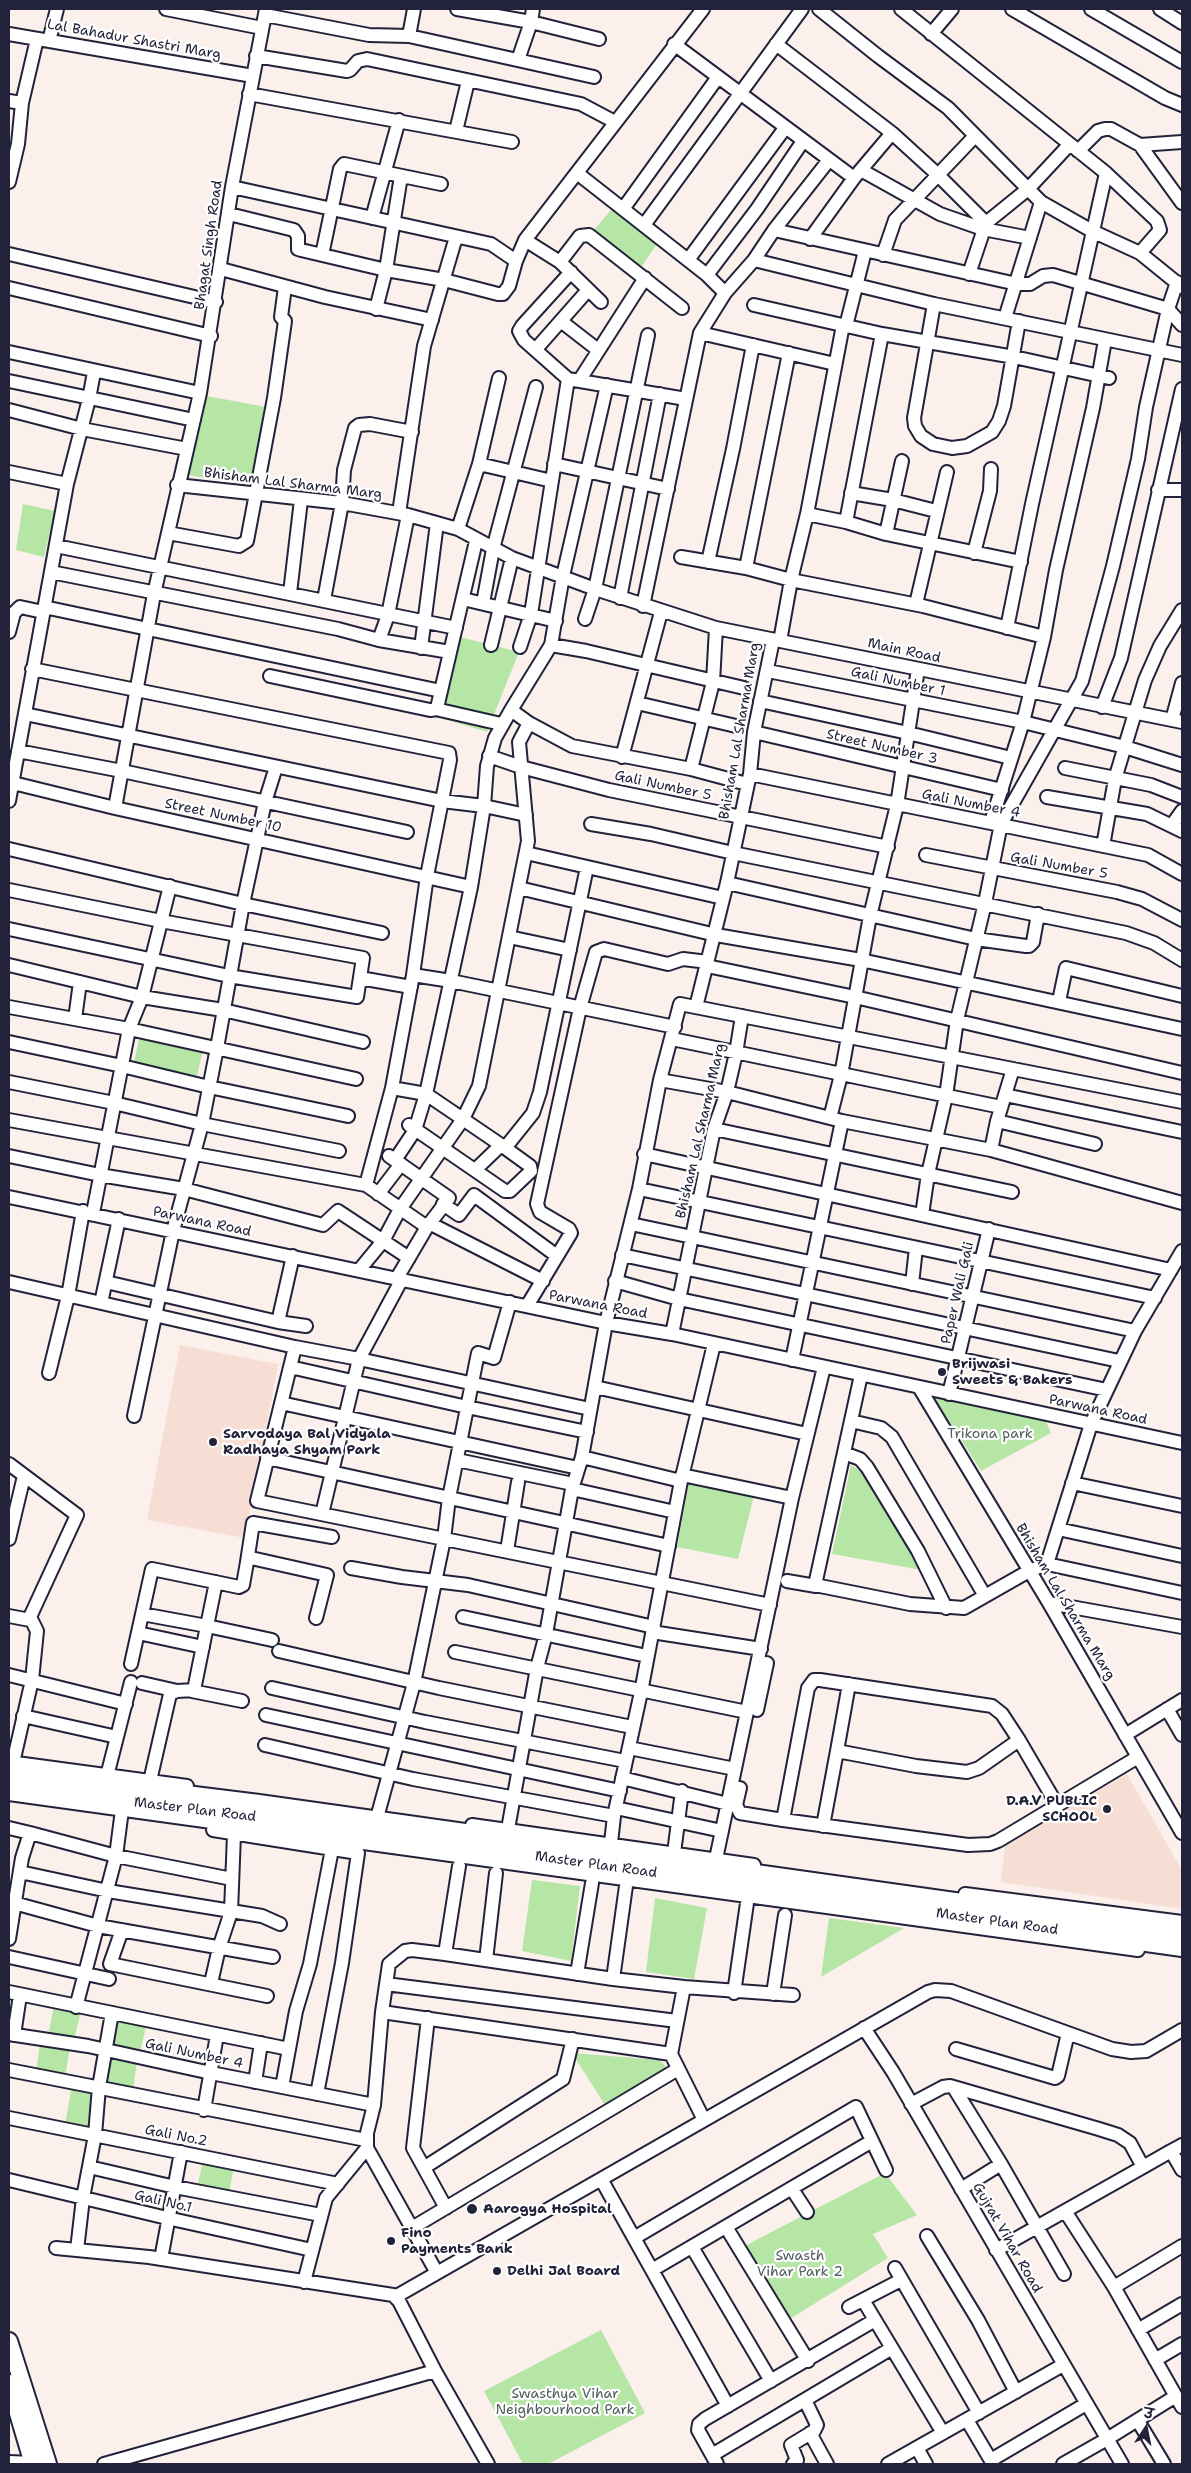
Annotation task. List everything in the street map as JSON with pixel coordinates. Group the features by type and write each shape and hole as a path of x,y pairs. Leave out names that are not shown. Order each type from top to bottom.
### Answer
{"main road":[{"name":"Master Plan Road","path":"10,1765 259,1803 618,1847 1182,1933"},
{"name":"Master Plan Road","path":"9,1786 233,1815 1182,1948"},
{"path":"9,2341 40,2463"},
{"path":"9,2383 14,2417 40,2463"}],"street":[{"path":"9,182 18,144 22,103 43,40 57,9"},
{"path":"166,9 262,28"},
{"path":"409,36 414,9"},
{"path":"457,9 531,22 599,39"},
{"path":"518,60 531,22 533,9"},
{"path":"229,214 294,230 298,236 298,249 386,270 444,280 504,294 509,286 516,261 525,240 674,44 703,9"},
{"path":"644,225 802,9"},
{"path":"819,9 948,108 1041,202 1092,231 1140,253 1180,284 1168,309 1158,350 1138,459 1113,566 1084,674 1072,701 996,823"},
{"path":"901,9 1106,173 1160,224 1160,230 1140,253"},
{"path":"931,34 952,9"},
{"path":"1012,9 1165,98 1182,105"},
{"path":"1091,9 1182,62"},
{"path":"1160,9 1182,23"},
{"path":"265,12 369,35 409,36 594,77"},
{"name":"Bhagat Singh Road","path":"115,808 154,594 177,485 200,393 211,336 232,187 265,12"},
{"name":"Lal Bahadur Shastri Marg","path":"9,34 253,76"},
{"path":"674,44 829,160 940,214 1030,238"},
{"path":"776,44 892,133 937,174 984,226"},
{"path":"256,56 347,71 358,61 367,59 580,104 615,122"},
{"path":"623,209 718,77"},
{"path":"456,131 468,81"},
{"path":"249,94 512,142"},
{"path":"9,101 22,103"},
{"path":"372,218 399,120"},
{"path":"688,260 785,128"},
{"path":"968,274 984,226 1074,148 1098,131 1111,129 1140,145 1182,204"},
{"path":"810,239 858,174 892,133"},
{"path":"883,255 895,220 975,136"},
{"path":"707,274 757,209 803,142"},
{"path":"1140,145 1182,142"},
{"path":"643,606 700,333 725,293 754,260 774,230 829,160"},
{"path":"322,255 342,165 347,164 441,184"},
{"path":"577,173 707,274 725,293"},
{"path":"1007,628 1106,173"},
{"path":"376,309 386,270 401,176"},
{"path":"232,187 491,244 516,261"},
{"path":"1005,318 1041,202"},
{"path":"774,230 1017,284 1030,284 1048,275 1082,282 1168,309 1182,325"},
{"path":"560,262 580,236 586,235 682,308"},
{"path":"379,640 388,615 403,514 416,388 432,320 456,237"},
{"path":"525,240 560,262 601,302"},
{"path":"776,640 807,514 835,364 865,251"},
{"path":"9,254 216,302"},
{"path":"754,260 934,304 1182,355"},
{"path":"221,269 376,309 432,320"},
{"path":"570,272 519,331 524,340 574,380 686,399"},
{"path":"520,646 531,614 554,464 574,380 598,350 645,278"},
{"path":"168,533 243,546 247,542 274,398 285,320 281,316 285,287"},
{"path":"9,288 211,336"},
{"path":"536,349 562,322 588,290"},
{"path":"934,304 914,418 921,436 934,444 952,448 966,446 992,432 999,421 1014,357 1019,321"},
{"path":"754,305 882,334 1014,357 1104,377"},
{"path":"562,322 598,350"},
{"path":"700,333 835,364"},
{"path":"585,619 595,589 648,334"},
{"path":"846,522 882,334"},
{"path":"922,1214 935,1139 946,1096 956,1020 992,869 996,823 1002,790 1023,722 1044,637 1056,570 1104,377 1105,340"},
{"path":"708,562 734,449 753,345"},
{"path":"9,352 94,372 200,393"},
{"path":"746,568 789,353"},
{"path":"9,801 67,484 90,399 94,372"},
{"path":"458,529 480,464 500,378"},
{"path":"9,381 194,420"},
{"path":"378,1194 412,1128 426,1094 470,887 484,806 489,756 501,724 551,645 563,576 607,385"},
{"path":"483,604 493,549 536,387"},
{"path":"1102,707 1121,658 1158,490 1177,435 1182,389"},
{"path":"620,598 660,394"},
{"path":"9,410 82,429 187,449"},
{"path":"324,600 342,503 344,470 354,428 359,425 370,424 412,432"},
{"path":"886,534 902,461"},
{"path":"480,464 552,481"},
{"path":"554,464 668,489"},
{"path":"974,553 990,491 991,469"},
{"path":"9,472 67,484"},
{"path":"916,604 932,542 936,511 947,472"},
{"name":"Bhisham Lal Sharma Marg","path":"177,485 342,503 403,514 458,529 476,541 512,558 643,606 716,628 776,640 760,701 748,779 716,935 696,1007"},
{"path":"1158,490 1182,490"},
{"path":"851,493 893,500 936,511"},
{"path":"290,593 301,500"},
{"path":"807,514 846,522 886,534 932,542 974,553 1021,562"},
{"path":"421,648 437,523"},
{"path":"438,709 476,541"},
{"path":"56,546 456,628"},
{"path":"681,557 746,568 791,580 916,604 1044,637"},
{"path":"491,645 498,607 512,558"},
{"path":"51,572 154,594 338,629 379,640 450,652"},
{"path":"463,599 556,621"},
{"path":"9,626 14,613 20,607 44,610 149,629 441,691"},
{"path":"1103,846 1115,779 1152,661 1182,610"},
{"path":"622,757 661,612"},
{"path":"690,769 713,682 716,628"},
{"name":"Main Road","path":"776,640 1177,721"},
{"path":"551,645 744,688"},
{"path":"32,669 137,692 446,752 450,760 427,876 412,981 392,1088 366,1186"},
{"path":"792,1360 801,1325 835,1154 836,1119 841,1076 870,916 897,805 918,669"},
{"name":"Gali Number 1","path":"768,671 1023,722 1125,747 1182,765"},
{"path":"270,676 430,710 438,709 501,724"},
{"path":"1177,721 1182,683"},
{"path":"760,701 908,732 1011,758"},
{"path":"637,703 736,726"},
{"name":"Gali Number 4","path":"511,710 529,723 567,744 622,757 996,823 1148,855 1182,874"},
{"path":"25,714 442,801 484,806 526,816"},
{"path":"360,1270 382,1241 400,1210 463,1119 479,1086 526,853 526,816 519,738 529,723"},
{"name":"Street Number 3","path":"754,732 1002,790"},
{"path":"18,751 122,771 407,832"},
{"name":"Gali Number 5","path":"489,756 521,767 609,790 888,847"},
{"path":"134,1416 173,1231 202,1124 218,1048 236,935 265,802 276,767"},
{"path":"1065,768 1151,785 1182,797"},
{"name":"Street Number 10","path":"11,782 115,808 470,887"},
{"path":"1047,797 1147,814 1177,828 1182,811"},
{"path":"591,824 652,834 733,853 1126,933 1154,944 1182,960"},
{"path":"9,849 243,904 382,933"},
{"path":"526,853 723,898"},
{"name":"Gali Number 5","path":"926,855 1142,898 1182,920"},
{"path":"475,1170 526,1125 536,1104 587,867"},
{"path":"727,883 976,939 1029,946 1033,942 1038,914"},
{"path":"49,1374 88,1212 100,1175 129,1029 142,997 170,886"},
{"path":"519,888 716,935 861,960 1182,1028"},
{"path":"9,890 161,921 363,958 358,997 229,976 9,929"},
{"path":"509,937 570,950"},
{"path":"527,1306 570,1236 570,1231 540,1212 537,1204 580,1008 596,952 604,950 668,964 682,959 708,964 956,1020 1182,1074"},
{"path":"9,965 142,997 223,1010 363,1042"},
{"path":"1059,1001 1066,968 1182,996"},
{"path":"360,978 451,981 580,1008 673,1033 736,1053 841,1076 946,1096 1003,1101 1182,1132"},
{"path":"75,1019 80,982"},
{"path":"508,1829 537,1668 546,1634 565,1523 587,1432 606,1323 615,1280 639,1189 644,1154 660,1080 680,1004 1182,1102"},
{"path":"9,1007 129,1029 356,1079"},
{"name":"Bhisham Lal Sharma Marg","path":"672,1334 714,1129 727,1092 742,1016"},
{"path":"9,1042 348,1116"},
{"path":"991,1150 997,1121 1013,1068"},
{"path":"660,1080 727,1092 836,1119 991,1150 1182,1203"},
{"path":"9,1082 114,1103 202,1124 339,1151"},
{"path":"392,1088 426,1094 503,1146 531,1169 530,1172 510,1190 502,1190 412,1128"},
{"path":"9,1120 106,1139 193,1152 366,1186 400,1210 543,1281"},
{"path":"997,1121 1095,1144"},
{"path":"714,1129 1012,1192"},
{"path":"644,1154 989,1229 1176,1267"},
{"path":"9,1156 100,1175 184,1189 323,1225 338,1211 409,1258"},
{"path":"322,1514 359,1359 409,1258 428,1225 449,1198 395,1160"},
{"path":"639,1189 1155,1298"},
{"path":"443,1204 459,1215 474,1195 557,1256"},
{"name":"Parwana Road","path":"9,1197 88,1212 606,1323 672,1334 1182,1443"},
{"path":"102,1303 119,1219"},
{"path":"631,1224 812,1264 1135,1331"},
{"name":"Paper Wali Gali","path":"949,1394 989,1229"},
{"path":"912,1284 916,1248"},
{"path":"1047,1564 1091,1424 1135,1331 1176,1267 1182,1251"},
{"path":"622,1255 965,1330 1120,1361"},
{"path":"278,1322 292,1256"},
{"path":"615,1280 679,1299 1106,1390"},
{"path":"9,1282 295,1347 359,1359 590,1410"},
{"path":"106,1282 278,1322 306,1326"},
{"path":"378,1814 414,1683 444,1539 449,1498 478,1353 494,1358 510,1302"},
{"path":"618,1847 615,1812 641,1692 696,1410 714,1344"},
{"path":"295,1347 257,1501 770,1605"},
{"path":"290,1367 467,1408 587,1432"},
{"path":"716,1859 792,1498 824,1367"},
{"path":"816,1586 814,1580 861,1375"},
{"path":"595,1387 807,1434"},
{"name":"Bhisham Lal Sharma Marg","path":"919,1387 1049,1603 1182,1833"},
{"path":"281,1403 460,1443 682,1478 792,1498"},
{"path":"851,1421 880,1428 892,1437 985,1596"},
{"path":"844,1453 860,1459 867,1467 918,1551 946,1608"},
{"path":"267,1458 669,1546"},
{"path":"456,1460 573,1486 676,1512"},
{"path":"9,1464 77,1515 30,1620"},
{"path":"9,1539 24,1476"},
{"path":"506,1552 518,1482"},
{"path":"1072,1483 1182,1506"},
{"path":"131,1664 152,1569 241,1586 253,1522 332,1537"},
{"path":"1058,1529 1182,1556"},
{"path":"247,1562 254,1558 327,1575 316,1618"},
{"path":"787,1581 946,1608 964,1608 1029,1571 1047,1564 1182,1593"},
{"path":"351,1568 468,1585 551,1602 653,1629 761,1649"},
{"path":"192,1691 195,1688 216,1582"},
{"path":"1049,1603 1182,1627"},
{"path":"142,1614 207,1626 414,1683 632,1727"},
{"path":"9,1616 30,1620 37,1631 32,1680 10,1765 150,1781 378,1814 508,1829 618,1847 674,1853 909,1888 1182,1922"},
{"path":"463,1617 647,1656"},
{"path":"138,1633 203,1647"},
{"path":"455,1652 537,1668 641,1692 747,1712"},
{"path":"767,1663 736,1805 740,1813 980,1846 998,1841 1138,1757"},
{"path":"9,1675 126,1704"},
{"path":"783,1820 810,1684 820,1680 992,1706 1002,1714 1058,1804"},
{"path":"107,1776 126,1704 137,1683 242,1701"},
{"path":"824,1826 849,1684"},
{"path":"272,1688 405,1718 625,1761"},
{"path":"150,1781 169,1696 177,1691"},
{"path":"1125,1734 1182,1700"},
{"path":"1167,1709 1182,1733"},
{"path":"266,1715 620,1791"},
{"path":"23,1716 117,1737"},
{"path":"837,1751 916,1766 966,1772 979,1768 1019,1740"},
{"path":"265,1745 390,1773 513,1797 615,1812 722,1831"},
{"path":"628,1748 735,1769"},
{"path":"622,1778 682,1791 728,1804"},
{"path":"674,1853 682,1791"},
{"path":"9,1794 234,1834 358,1853 340,1972 317,2094"},
{"path":"76,2007 108,1891 116,1856 121,1813"},
{"path":"121,1813 1182,1956"},
{"path":"9,1828 116,1856 232,1879"},
{"path":"9,1939 20,1872 30,1833"},
{"path":"211,1983 219,1948 231,1912 234,1834"},
{"path":"282,2087 296,2011 310,1964 332,1849"},
{"path":"445,1954 459,1866"},
{"path":"20,1872 108,1891 262,1916 280,1924"},
{"path":"486,1960 496,1873"},
{"path":"577,1974 592,1883"},
{"path":"613,1979 626,1886"},
{"path":"14,1903 98,1926 273,1957"},
{"path":"734,1993 747,1903"},
{"path":"773,1994 785,1915"},
{"path":"122,1930 110,1964 211,1983 267,1996"},
{"path":"304,2282 326,2198 367,2144 374,2105 386,1984 390,1964 405,1951 412,1950 445,1954 613,1979 734,1993 793,1995"},
{"path":"9,1957 109,1979"},
{"path":"386,1984 678,2021"},
{"path":"684,1987 671,2054 704,2120"},
{"path":"56,2248 161,2259 395,2297 928,1992 943,1990 1112,2049 1131,2052 1146,2050 1182,2030"},
{"path":"11,2034 14,1993 76,2007 166,2022 217,2036 289,2049"},
{"path":"382,2012 671,2054"},
{"path":"77,2250 83,2198 95,2135 99,2086 112,2013"},
{"path":"428,2018 413,2148 446,2208"},
{"name":"Gujrat Vihar Road","path":"864,2028 911,2104 1122,2464"},
{"path":"956,2049 1055,2078 1058,2076 1068,2033"},
{"name":"Gali Number 4","path":"11,2034 105,2050 210,2073 374,2105"},
{"path":"204,2110 217,2036"},
{"path":"425,2167 563,2079 573,2040"},
{"path":"256,2082 261,2043"},
{"path":"412,2228 678,2069"},
{"path":"9,2070 99,2086 367,2144"},
{"path":"911,2104 943,2087 954,2088 1118,2135 1130,2143 1142,2167"},
{"path":"954,2088 1002,2164 1064,2274"},
{"path":"634,2238 856,2107 886,2170"},
{"name":"Gali No.2","path":"9,2118 338,2184"},
{"path":"652,2270 872,2141"},
{"path":"367,2144 437,2273"},
{"path":"996,2250 1177,2148 1182,2170"},
{"path":"161,2259 167,2218 181,2152"},
{"path":"961,2189 1002,2164"},
{"path":"89,2166 174,2187 321,2215"},
{"path":"601,2179 728,2406"},
{"name":"Gali No.1","path":"9,2180 312,2250"},
{"path":"792,2188 807,2212"},
{"path":"1065,2211 1114,2287 1179,2402 1138,2421 1065,2464"},
{"path":"726,2227 808,2361"},
{"path":"927,2236 978,2320 1016,2392"},
{"path":"1114,2287 1182,2246"},
{"path":"692,2247 771,2381"},
{"path":"895,2268 979,2413"},
{"path":"849,2307 901,2280"},
{"path":"395,2297 488,2464"},
{"path":"863,2300 943,2433"},
{"path":"1138,2330 1182,2304"},
{"path":"875,2320 699,2424 698,2430 714,2460 805,2400 892,2348"},
{"path":"1155,2360 1182,2344"},
{"path":"888,2464 1063,2366"},
{"path":"104,2464 435,2371"},
{"path":"793,2464 797,2460 791,2445 814,2431 817,2425 805,2400"},
{"path":"966,2420 992,2462 1086,2404"},
{"path":"1138,2421 1164,2464"},
{"path":"810,2433 828,2464"},
{"path":"916,2448 926,2464"},
{"path":"9,2462 40,2463"}],"shaded area":[{"name":"Sarvodaya Bal Vidyala Radhaya Shyam Park","path":"180,1345 278,1364 245,1538 147,1520"},
{"name":"D.A.V PUBLIC SCHOOL","path":"1127,1774 1182,1870 1182,1909 1001,1882 1005,1845"}],"green space":[{"path":"612,209 657,244 642,266 592,232"},
{"path":"207,396 271,408 255,486 188,475 195,433"},
{"path":"23,504 55,511 44,557 16,550"},
{"path":"460,637 519,652 487,732 441,718"},
{"path":"139,1039 203,1050 197,1076 134,1062"},
{"name":"Trikona park","path":"932,1394 1044,1417 1051,1433 981,1471"},
{"path":"851,1465 866,1474 922,1570 832,1554"},
{"path":"689,1482 754,1496 738,1559 677,1547"},
{"path":"532,1880 580,1886 571,1961 522,1951"},
{"path":"655,1898 707,1908 694,1979 646,1972"},
{"path":"829,1918 904,1928 821,1977"},
{"path":"54,2006 81,2012 74,2039 48,2036"},
{"path":"117,2018 147,2023 140,2052 110,2045"},
{"path":"40,2043 70,2047 65,2077 36,2072"},
{"path":"108,2053 137,2060 133,2091 101,2084"},
{"path":"572,2053 660,2060 667,2068 605,2105"},
{"path":"72,2086 97,2092 90,2129 65,2124"},
{"path":"203,2160 234,2166 229,2194 197,2188"},
{"name":"Swasth Vihar Park 2","path":"885,2173 917,2215 873,2234 888,2258 785,2322 735,2251"},
{"name":"Swasthya Vihar Neighbourhood Park","path":"601,2330 645,2413 548,2464 523,2464 484,2391"}],"place":[{"name":"Brijwasi Sweets & Bakers","path":"942,1372"},
{"name":"Sarvodaya Bal Vidyala Radhaya Shyam Park","path":"213,1442"},
{"name":"D.A.V PUBLIC SCHOOL","path":"1107,1809"},
{"name":"Aarogya Hospital","path":"472,2209"},
{"name":"Fino Payments Bank","path":"391,2241"},
{"name":"Delhi Jal Board","path":"497,2271"}]}
